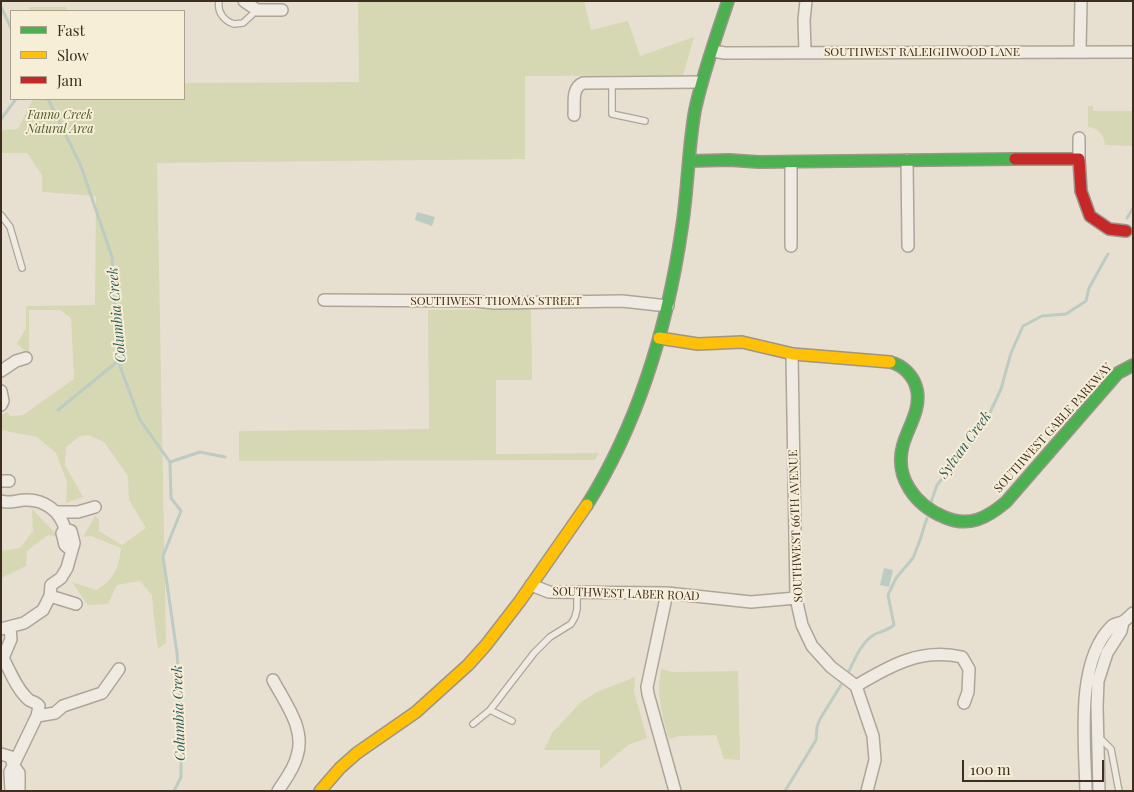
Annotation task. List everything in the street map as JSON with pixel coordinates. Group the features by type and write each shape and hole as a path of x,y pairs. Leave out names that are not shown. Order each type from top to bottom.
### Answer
{"street":[{"path":"244,1 257,10 282,10"},
{"path":"320,791 348,760 415,713 462,672 494,636 532,585 603,476 633,410 659,338 668,306 682,231 695,114 702,82 728,1"},
{"path":"805,51 804,20 806,1"},
{"path":"1080,51 1081,1"},
{"name":"SOUTHWEST RALEIGHWOOD LANE","path":"712,51 725,53 805,51 1133,52"},
{"path":"574,115 575,91 579,85 612,82 702,82"},
{"path":"1079,138 1081,191 1090,216 1109,230 1126,231"},
{"path":"690,161 791,162 1079,159"},
{"path":"907,160 908,246"},
{"path":"791,162 791,246"},
{"name":"SOUTHWEST THOMAS STREET","path":"324,300 474,301 494,303 622,301 668,306"},
{"name":"SOUTHWEST GABLE PARKWAY","path":"659,338 704,344 741,342 792,354 889,360 904,368 914,381 917,394 917,410 902,454 906,484 914,498 922,505 943,518 961,522 983,519 1006,502 1118,373 1133,364"},
{"name":"SOUTHWEST 66TH AVENUE","path":"792,354 796,598 802,625 812,646 831,667 856,686"},
{"path":"1,371 26,358"},
{"path":"1,391 3,397 1,405"},
{"path":"1,501 12,502 27,499 46,505 58,512 78,512 95,507"},
{"path":"58,512 64,529 71,531 74,543 64,574 51,585 48,603 37,615 24,624 6,628 11,639 2,658 19,686 35,707 55,713 63,706 102,694 119,669"},
{"name":"SOUTHWEST LABER ROAD","path":"532,585 548,592 667,593 751,602 796,598"},
{"path":"667,593 647,686 675,791"},
{"path":"50,596 76,604"},
{"path":"1086,791 1085,695 1087,677 1093,657 1104,636 1112,625 1123,622 1133,613"},
{"path":"1099,791 1098,681 1107,653 1121,631 1123,622"},
{"path":"867,791 875,760 873,736 856,686 886,668 919,656 947,654 962,657 969,669 968,692 964,702"},
{"path":"273,680 295,722 299,734 297,757 278,791"},
{"path":"11,791 10,772 35,707"},
{"path":"2,755 11,757 18,773 19,791"}],"lane":[{"path":"219,1 218,5 223,18 234,24 243,23 257,10"},
{"path":"612,82 612,114 645,121"},
{"path":"1,215 10,227 22,268"},
{"path":"473,724 490,710 534,653 550,637 571,624 577,609 577,593"},
{"path":"490,710 512,721"},
{"path":"1098,736 1111,749 1118,791"}],"green space":[{"name":"Fanno Creek Natural Area","path":"358,1 584,1 591,30 628,21 640,56 694,37 683,75 525,76 525,159 157,163 166,643 158,649 152,595 140,581 117,585 108,604 88,605 72,582 96,590 111,578 119,562 121,548 91,536 83,537 95,516 99,519 99,531 122,545 146,528 129,500 128,476 104,442 88,435 80,436 66,447 65,465 83,497 66,503 67,482 56,453 37,437 1,430 1,416 7,412 10,416 23,415 74,379 71,318 60,310 29,310 29,354 17,344 26,328 26,306 95,305 96,196 42,192 42,175 27,153 1,153 1,130 18,129 32,100 185,100 185,83 359,82"},
{"path":"29,7 66,7 67,10 30,10"},
{"path":"1088,106 1093,106 1093,111 1133,111 1133,146 1105,145 1100,133 1088,127"},
{"path":"531,309 532,380 496,380 496,454 599,453 595,460 239,461 239,431 429,429 428,310"},
{"path":"32,509 59,537 48,535 27,551 26,566 1,578 1,551 20,548 33,531"},
{"path":"661,669 672,672 738,671 740,760 724,759 716,735 679,736 669,739 659,696"},
{"path":"635,677 634,692 647,738 628,745 600,769 600,750 544,750 552,733 581,702 597,692"}],"shaded area":[{"path":"417,212 435,217 432,226 415,220"},
{"path":"884,568 893,570 889,587 880,585"}],"waterway":[{"name":"Columbia Creek","path":"1,7 10,26"},
{"path":"1,119 15,100"},
{"name":"Columbia Creek","path":"48,100 81,166 112,257 118,361 140,420 170,462 171,498 181,511 163,556 177,653 181,716 181,777 174,791"},
{"name":"Sylvan Creek","path":"1127,218 1133,208"},
{"path":"931,502 937,485 985,423 1001,389 1011,353 1023,326 1042,316 1066,314 1086,301 1089,288 1108,254"},
{"path":"58,410 118,361"},
{"path":"170,462 200,452 225,457"},
{"name":"Sylvan Creek","path":"849,671 864,644 874,635 894,625 888,595 896,578 913,558 927,518"},
{"name":"Sylvan Creek","path":"785,791 816,740 820,719 841,685"}],"traffic: fast":[{"path":"587,505 622,440 649,371 660,336 669,300 682,227 695,110 728,1"},
{"path":"690,161 1015,159"},
{"path":"890,362 907,372 916,385 918,397 916,411 903,445 901,457 904,479 909,488 924,505 944,517 962,522 985,517 1006,502 1118,373 1133,365"}],"traffic: slow":[{"path":"659,338 698,344 742,342 793,354 890,362"},
{"path":"320,791 340,768 357,753 416,712 468,665 520,601 587,505"}],"traffic: jam":[{"path":"1015,159 1079,159 1081,191 1090,216 1109,229 1126,231"}]}
